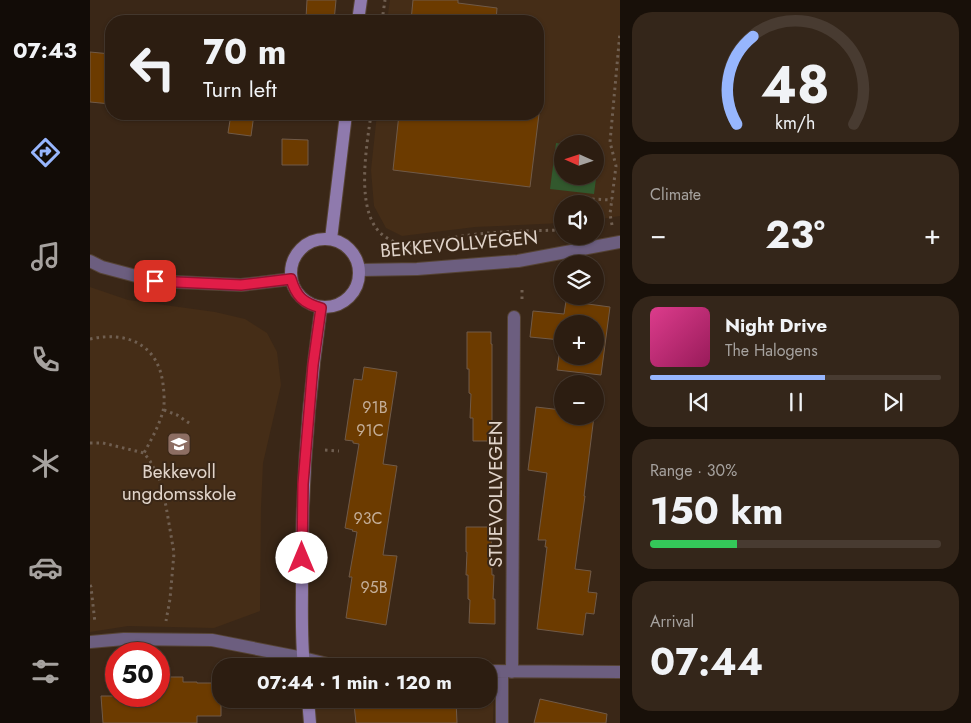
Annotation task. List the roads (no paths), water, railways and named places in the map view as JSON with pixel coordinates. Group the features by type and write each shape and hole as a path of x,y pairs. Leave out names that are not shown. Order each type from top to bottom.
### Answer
{"main road":[{"path":"359,15 361,0"},
{"path":"330,239 345,120"},
{"path":"317,239 330,239 345,244 355,256 360,270 358,285 349,298 336,306 321,308 310,305 301,298 294,289 291,279 291,266 296,254 306,244 317,239"},
{"path":"304,658 303,484 313,365 321,308"},
{"path":"309,708 310,723"}],"street":[{"name":"BEKKEVOLLVEGEN","path":"360,270 417,269 518,261 618,243"},
{"path":"90,261 102,267 155,281 241,285 291,279"},
{"name":"STUEVOLLVEGEN","path":"502,723 507,672 514,317"},
{"path":"93,642 124,639 212,640 287,658"},
{"path":"497,671 620,672"}],"place":[{"name":"Bekkevoll ungdomsskole","path":"179,444"}]}
